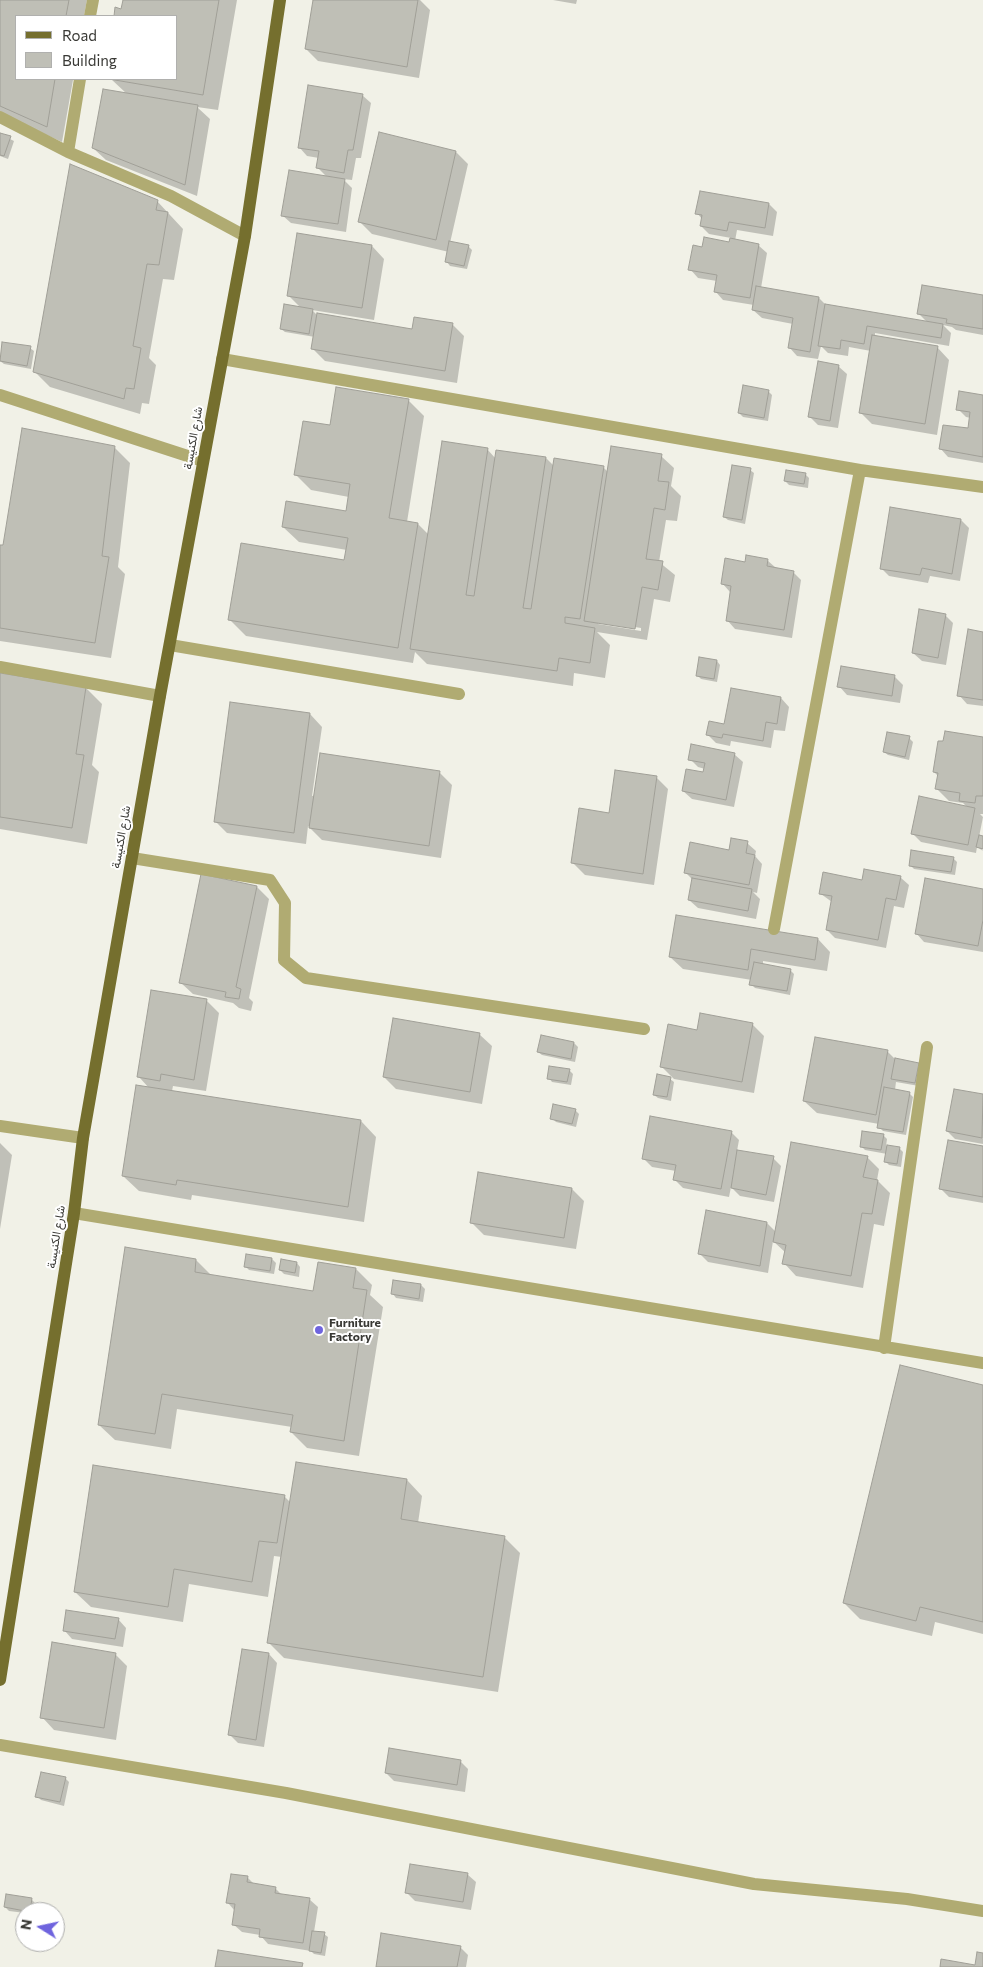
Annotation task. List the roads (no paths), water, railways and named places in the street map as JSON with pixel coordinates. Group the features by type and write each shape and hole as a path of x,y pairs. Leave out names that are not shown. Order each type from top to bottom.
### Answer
{"main road":[{"name":"شارع الكنيسة","path":"0,1680 74,1213 83,1138 160,696 244,236 280,0"}],"street":[{"path":"90,15 93,0"},
{"path":"68,152 80,80"},
{"path":"0,117 68,152 171,196 244,236"},
{"path":"222,359 860,470 983,487"},
{"path":"0,396 203,460"},
{"path":"774,929 860,470"},
{"path":"170,645 459,694"},
{"path":"0,667 160,696"},
{"path":"132,858 270,880 285,903 284,960 306,978 644,1030"},
{"path":"884,1348 927,1047"},
{"path":"0,1126 83,1138"},
{"path":"74,1213 983,1363"},
{"path":"0,1745 286,1793 754,1884 907,1899 983,1911"}],"place":[{"name":"Furniture Factory","path":"319,1330"}]}
